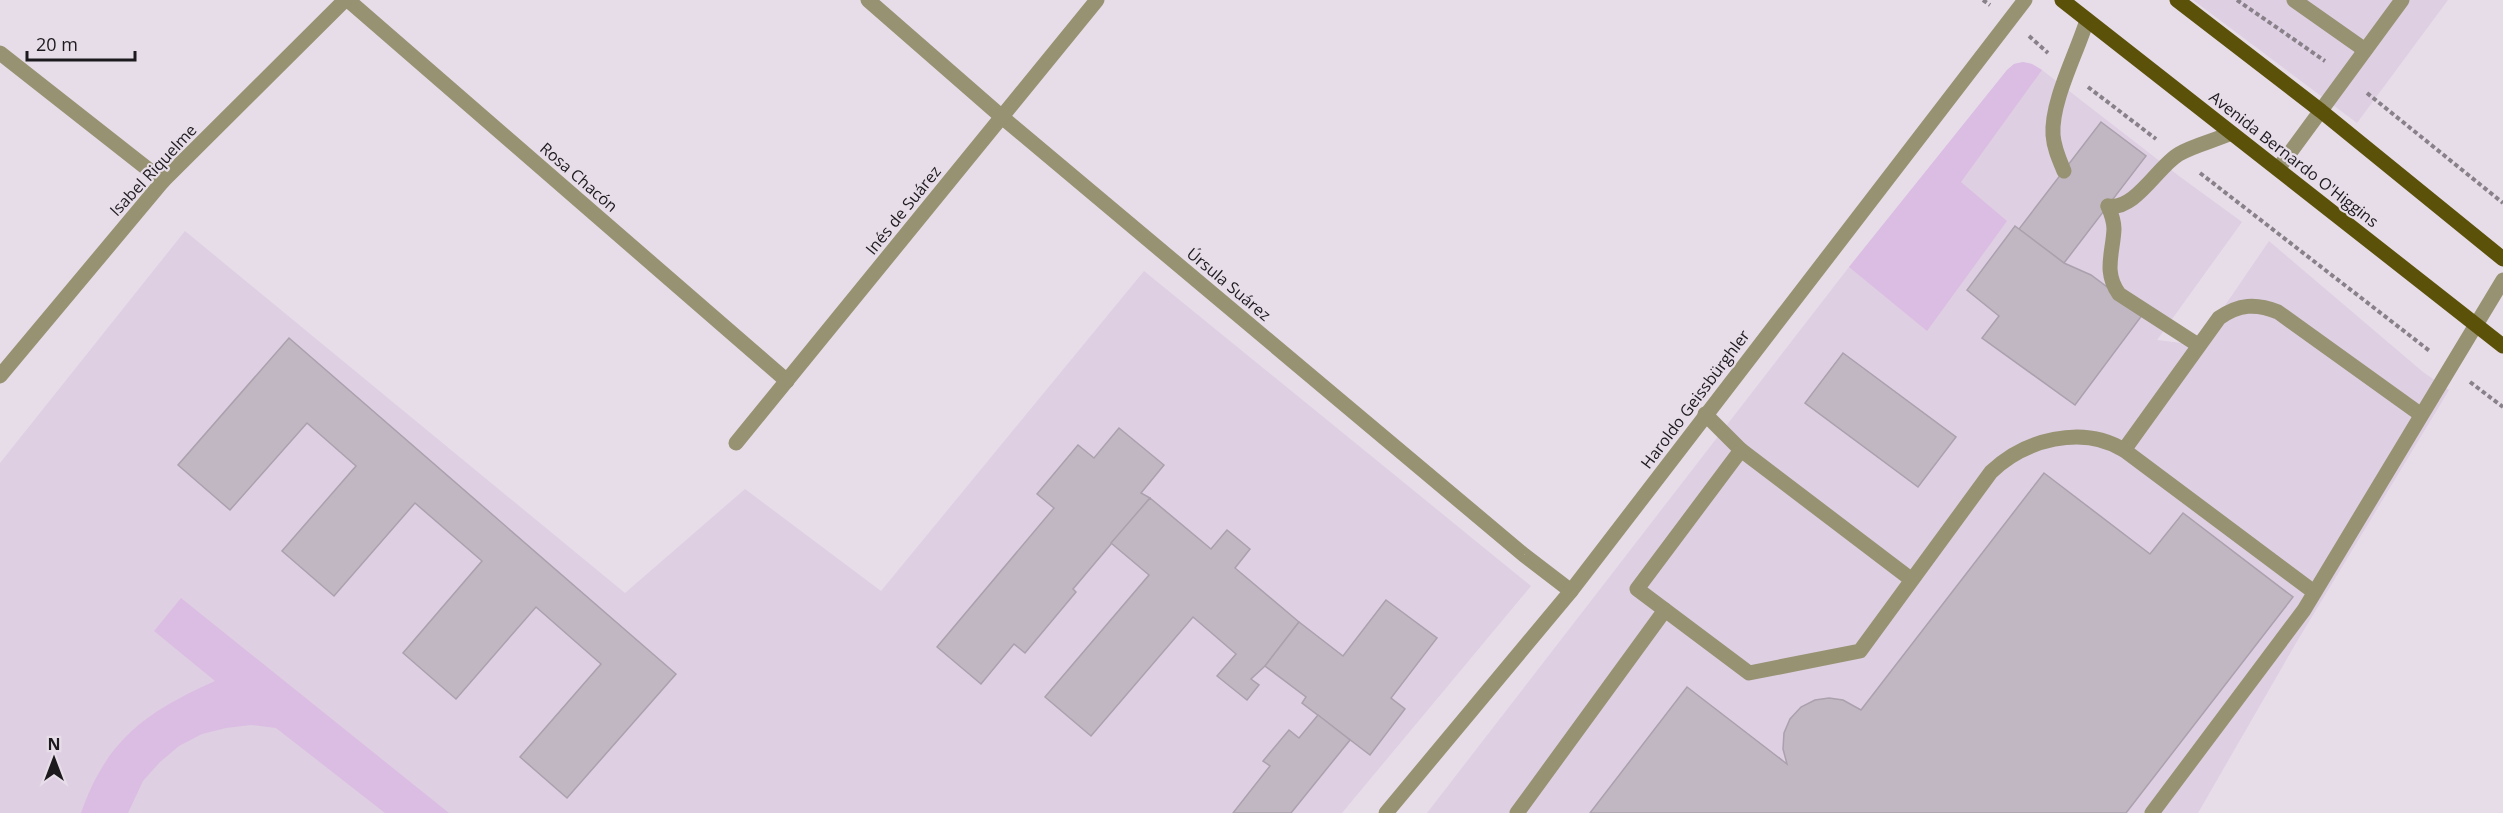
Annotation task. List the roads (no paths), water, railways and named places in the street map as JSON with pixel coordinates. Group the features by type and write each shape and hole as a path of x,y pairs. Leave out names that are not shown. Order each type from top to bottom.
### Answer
{"main road":[{"path":"2177,0 2321,111 2503,259"},
{"name":"Avenida Bernardo O'Higgins","path":"2068,2 2087,20 2503,346"}],"street":[{"name":"Isabel Riquelme","path":"1,371 163,181 346,0"},
{"name":"Rosa Chacón","path":"346,0 787,381"},
{"name":"Úrsula Suárez","path":"868,0 1002,117 1524,555 1571,591"},
{"name":"Inés de Suárez","path":"736,443 1097,0"},
{"name":"Haroldo Geissbürghler","path":"1386,813 1571,591 2025,0"},
{"path":"2294,0 2365,50"},
{"path":"2278,169 2402,0"},
{"path":"2064,171 2056,154 2053,135 2054,118 2087,20"},
{"path":"0,53 163,181"},
{"path":"2198,345 2119,294 2112,284 2109,266 2114,230 2108,206 2114,207 2129,201 2177,155 2231,133"},
{"path":"2152,813 2304,610 2420,414 2503,280"},
{"path":"2124,450 2219,318 2230,310 2253,305 2278,312 2420,414"},
{"path":"1705,414 1741,450 1912,580"},
{"path":"1741,450 1637,589 1749,673 1860,651 1973,494 2005,458 2035,443 2077,437 2099,440 2124,450 2314,592"},
{"path":"1516,813 1665,610"}]}
